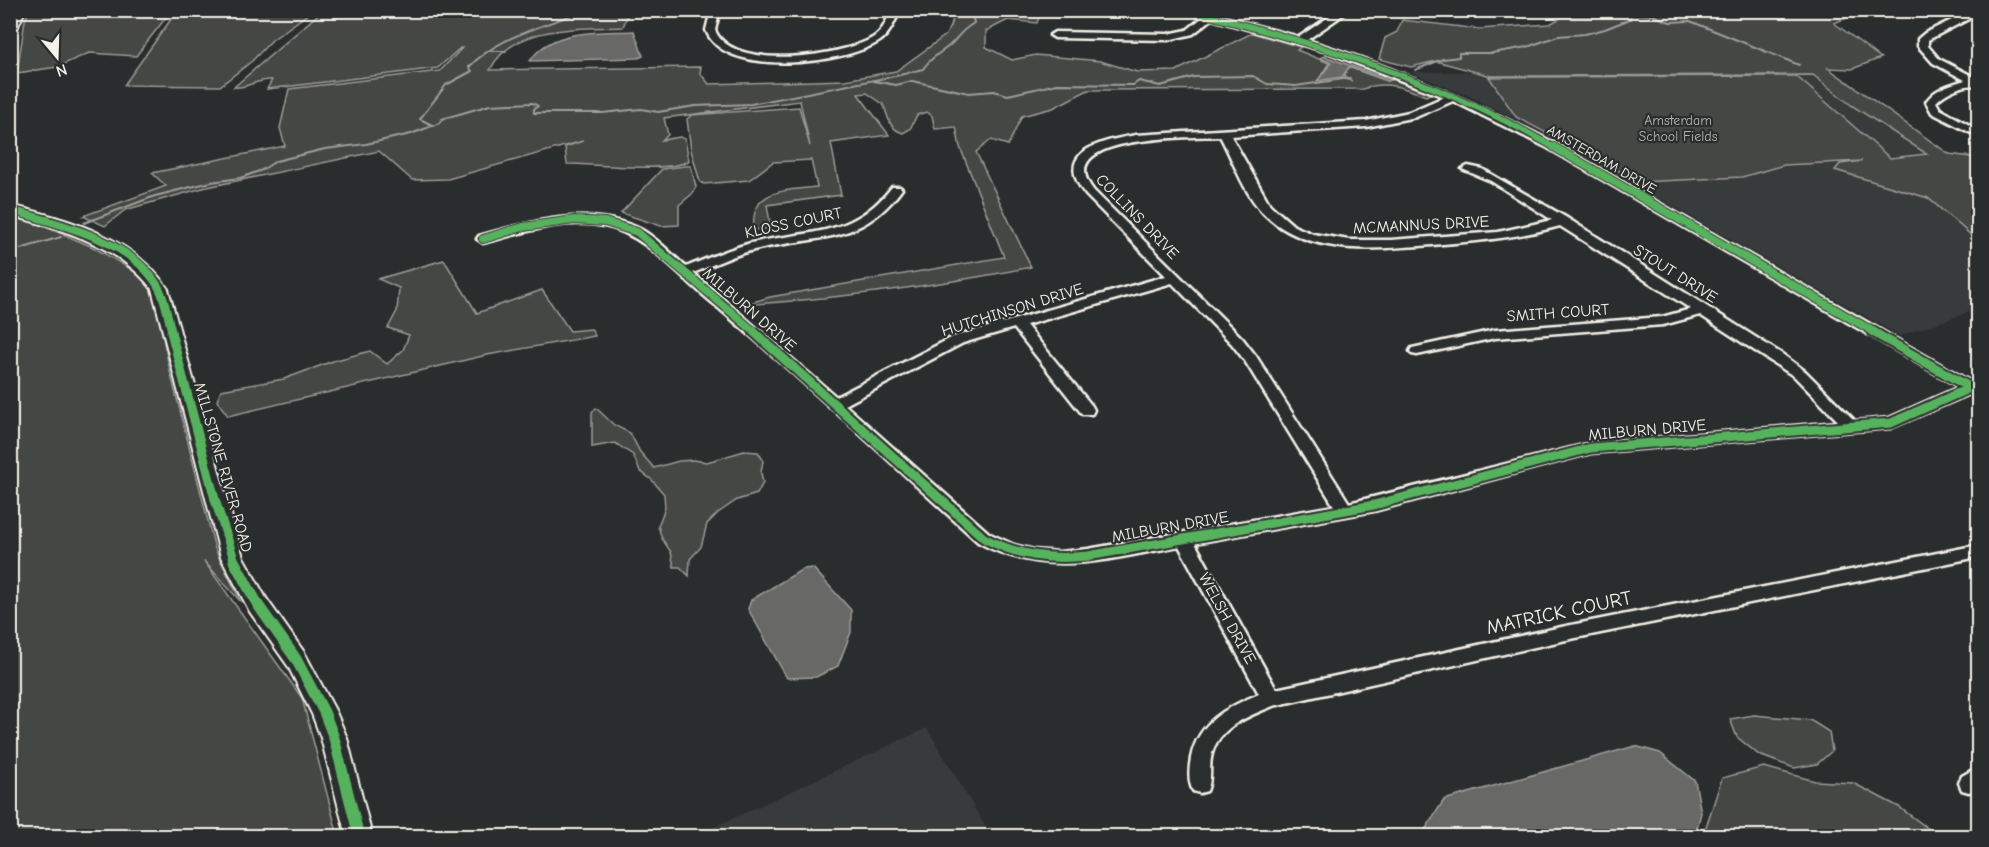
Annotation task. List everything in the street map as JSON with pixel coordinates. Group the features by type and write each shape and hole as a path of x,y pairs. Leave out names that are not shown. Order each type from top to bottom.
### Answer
{"main road":[{"path":"10,31 18,10"},
{"name":"MILLSTONE RIVER ROAD","path":"10,210 62,224 116,249 146,269 160,289 232,556 253,596 296,659 324,712 334,738 359,837"}],"street":[{"path":"716,10 711,30 715,40 721,45 747,55 784,59 826,57 867,45 881,37 896,10"},
{"name":"AMSTERDAM DRIVE","path":"1185,10 1301,40 1372,64 1454,98 1552,146 1974,390"},
{"path":"1301,40 1346,10"},
{"path":"1976,82 1936,61 1923,46 1923,39 1978,11"},
{"path":"1055,35 1168,37 1190,32 1210,16"},
{"path":"1971,130 1936,111 1931,102 1938,94 1976,82"},
{"name":"COLLINS DRIVE","path":"1345,510 1251,359 1229,332 1090,193 1079,177 1079,170 1090,153 1114,142 1374,123 1412,115 1454,98"},
{"name":"MCMANNUS DRIVE","path":"1224,133 1266,209 1287,226 1318,239 1364,245 1504,236 1532,231 1563,221"},
{"name":"STOUT DRIVE","path":"1467,169 1482,172 1495,179 1789,365 1852,427"},
{"name":"KLOSS COURT","path":"685,272 745,248 823,235 854,226 877,213 896,189"},
{"name":"MILBURN DRIVE","path":"483,239 547,222 574,220 605,222 638,232 960,518 999,547 1022,555 1063,559 1374,505 1591,448 1880,425 1901,420 1974,390"},
{"name":"HUTCHINSON DRIVE","path":"834,404 942,346 1174,278"},
{"name":"SMITH COURT","path":"1417,351 1495,334 1652,322 1674,319 1702,310"},
{"path":"1017,323 1087,410"},
{"name":"WELSH DRIVE","path":"1185,538 1271,698"},
{"name":"MATRICK COURT","path":"1200,784 1198,766 1202,749 1213,730 1242,710 1271,698 1566,633 1978,550"}],"shaded area":[{"path":"634,31 643,56 638,58 530,61 539,50 563,38 577,34"},
{"path":"1324,56 1391,80 1387,81 1349,67 1342,77 1317,81 1331,63 1320,58"},
{"path":"1813,70 1978,177 1978,309 1900,336 1544,133 1469,96 1410,72"},
{"path":"813,568 851,610 851,632 838,666 816,677 787,678 748,609 751,600 803,569"},
{"path":"927,728 991,836 695,836"},
{"path":"1635,746 1660,753 1695,781 1701,813 1695,836 1421,836 1444,800"}],"green space":[{"path":"29,10 171,11 136,56 89,53 57,67 17,73 25,20"},
{"path":"177,11 312,11 272,40 252,61 220,86 124,85"},
{"path":"322,11 629,11 623,27 568,29 531,37 514,44 501,55 490,70 701,67 700,73 709,84 845,80 896,71 946,35 955,15 952,11 1041,11 1037,23 1008,20 986,31 986,47 1012,60 1036,55 1100,61 1137,72 1176,71 1252,33 1301,47 1297,50 1329,63 1322,74 1352,81 1344,77 1348,67 1388,81 1393,79 1430,94 1426,96 1387,85 1363,89 1088,90 1053,108 1022,116 1008,145 991,140 976,152 1031,267 923,286 779,302 743,305 770,297 1004,257 960,147 956,127 935,129 932,116 927,112 917,115 910,129 903,133 891,125 883,104 867,93 858,94 889,135 831,143 841,195 767,205 771,228 754,230 757,206 764,199 782,191 817,187 811,160 773,162 749,180 704,184 700,182 691,150 687,119 692,115 799,107 810,146 800,101 664,118 668,135 662,140 680,137 685,139 689,161 679,165 631,167 567,164 565,147 583,141 448,179 412,180 379,151 203,188 125,210 105,226 83,216 166,186 152,173 285,146 280,128 289,89 440,71 462,48 438,68 267,89 272,80 234,87"},
{"name":"Amsterdam School Fields","path":"1626,11 1864,11 1834,23 1881,58 1852,69 1828,68 1949,154 1978,158 1978,241 1928,198 1835,170 1840,164 1862,161 1784,165 1742,177 1640,182 1516,117 1489,77 1796,76 1890,158 1927,154 1851,105 1813,75 1491,76 1436,61 1411,67 1379,59 1385,38 1397,32 1402,20 1479,29 1550,24 1562,17 1597,16"},
{"path":"691,166 696,187 692,194 679,205 679,225 661,226 621,213 662,169"},
{"path":"11,217 38,224 93,247 134,271 153,290 170,371 215,549 241,602 204,561 302,698 338,836 11,836"},
{"path":"444,260 477,313 542,290 570,331 591,329 595,336 487,355 228,416 217,401 221,390 284,379 333,361 370,351 387,364 403,350 409,335 388,328 397,311 399,288 378,279"},
{"path":"596,408 614,425 630,433 640,452 654,468 679,461 707,462 744,451 758,452 763,460 761,473 763,483 757,494 737,500 707,524 701,547 690,559 689,576 680,567 674,567 671,552 662,539 658,526 665,508 664,494 652,480 640,471 633,455 615,443 592,447 592,412"},
{"path":"1754,715 1810,720 1829,732 1832,751 1817,764 1794,768 1759,755 1737,737 1730,719"},
{"path":"1764,767 1815,781 1853,783 1899,807 1938,836 1703,836 1722,778"}],"waterway":[{"path":"488,51 508,39 584,10"},
{"path":"433,126 440,123 442,119 490,105 533,103 538,106 534,109 534,113 602,113 641,109 658,112 695,106 751,104 900,75 923,69 949,46 974,23 973,18 966,15 972,10"},
{"path":"1415,70 1443,59 1459,57 1459,53 1492,53 1527,47 1558,36 1585,34 1630,19 1631,14 1655,15 1657,10"},
{"path":"1652,15 1670,22 1690,21 1799,65"},
{"path":"433,126 420,119 446,85 472,71 469,67 488,51"},
{"path":"488,51 506,51"},
{"path":"874,81 896,85 912,81 969,93 994,91 1008,95 1057,84 1133,85 1139,81 1160,86 1194,77 1253,76 1267,84 1296,86 1350,78"},
{"path":"84,223 155,196 211,182 240,178 262,170 276,161 325,149 366,144 411,134 433,126"},
{"path":"10,252 61,237"}],"cycle path":[{"path":"1185,10 1280,35 1373,65 1464,102 1508,123 1552,146 1976,391"},
{"path":"10,210 72,228 113,246 147,272 160,289 232,557 258,605 296,659 324,712 334,738 359,836"},
{"path":"483,239 523,227 574,220 605,222 637,232 746,324 984,538 1009,550 1047,558 1088,556 1374,505 1591,448 1891,423 1970,388"}]}
